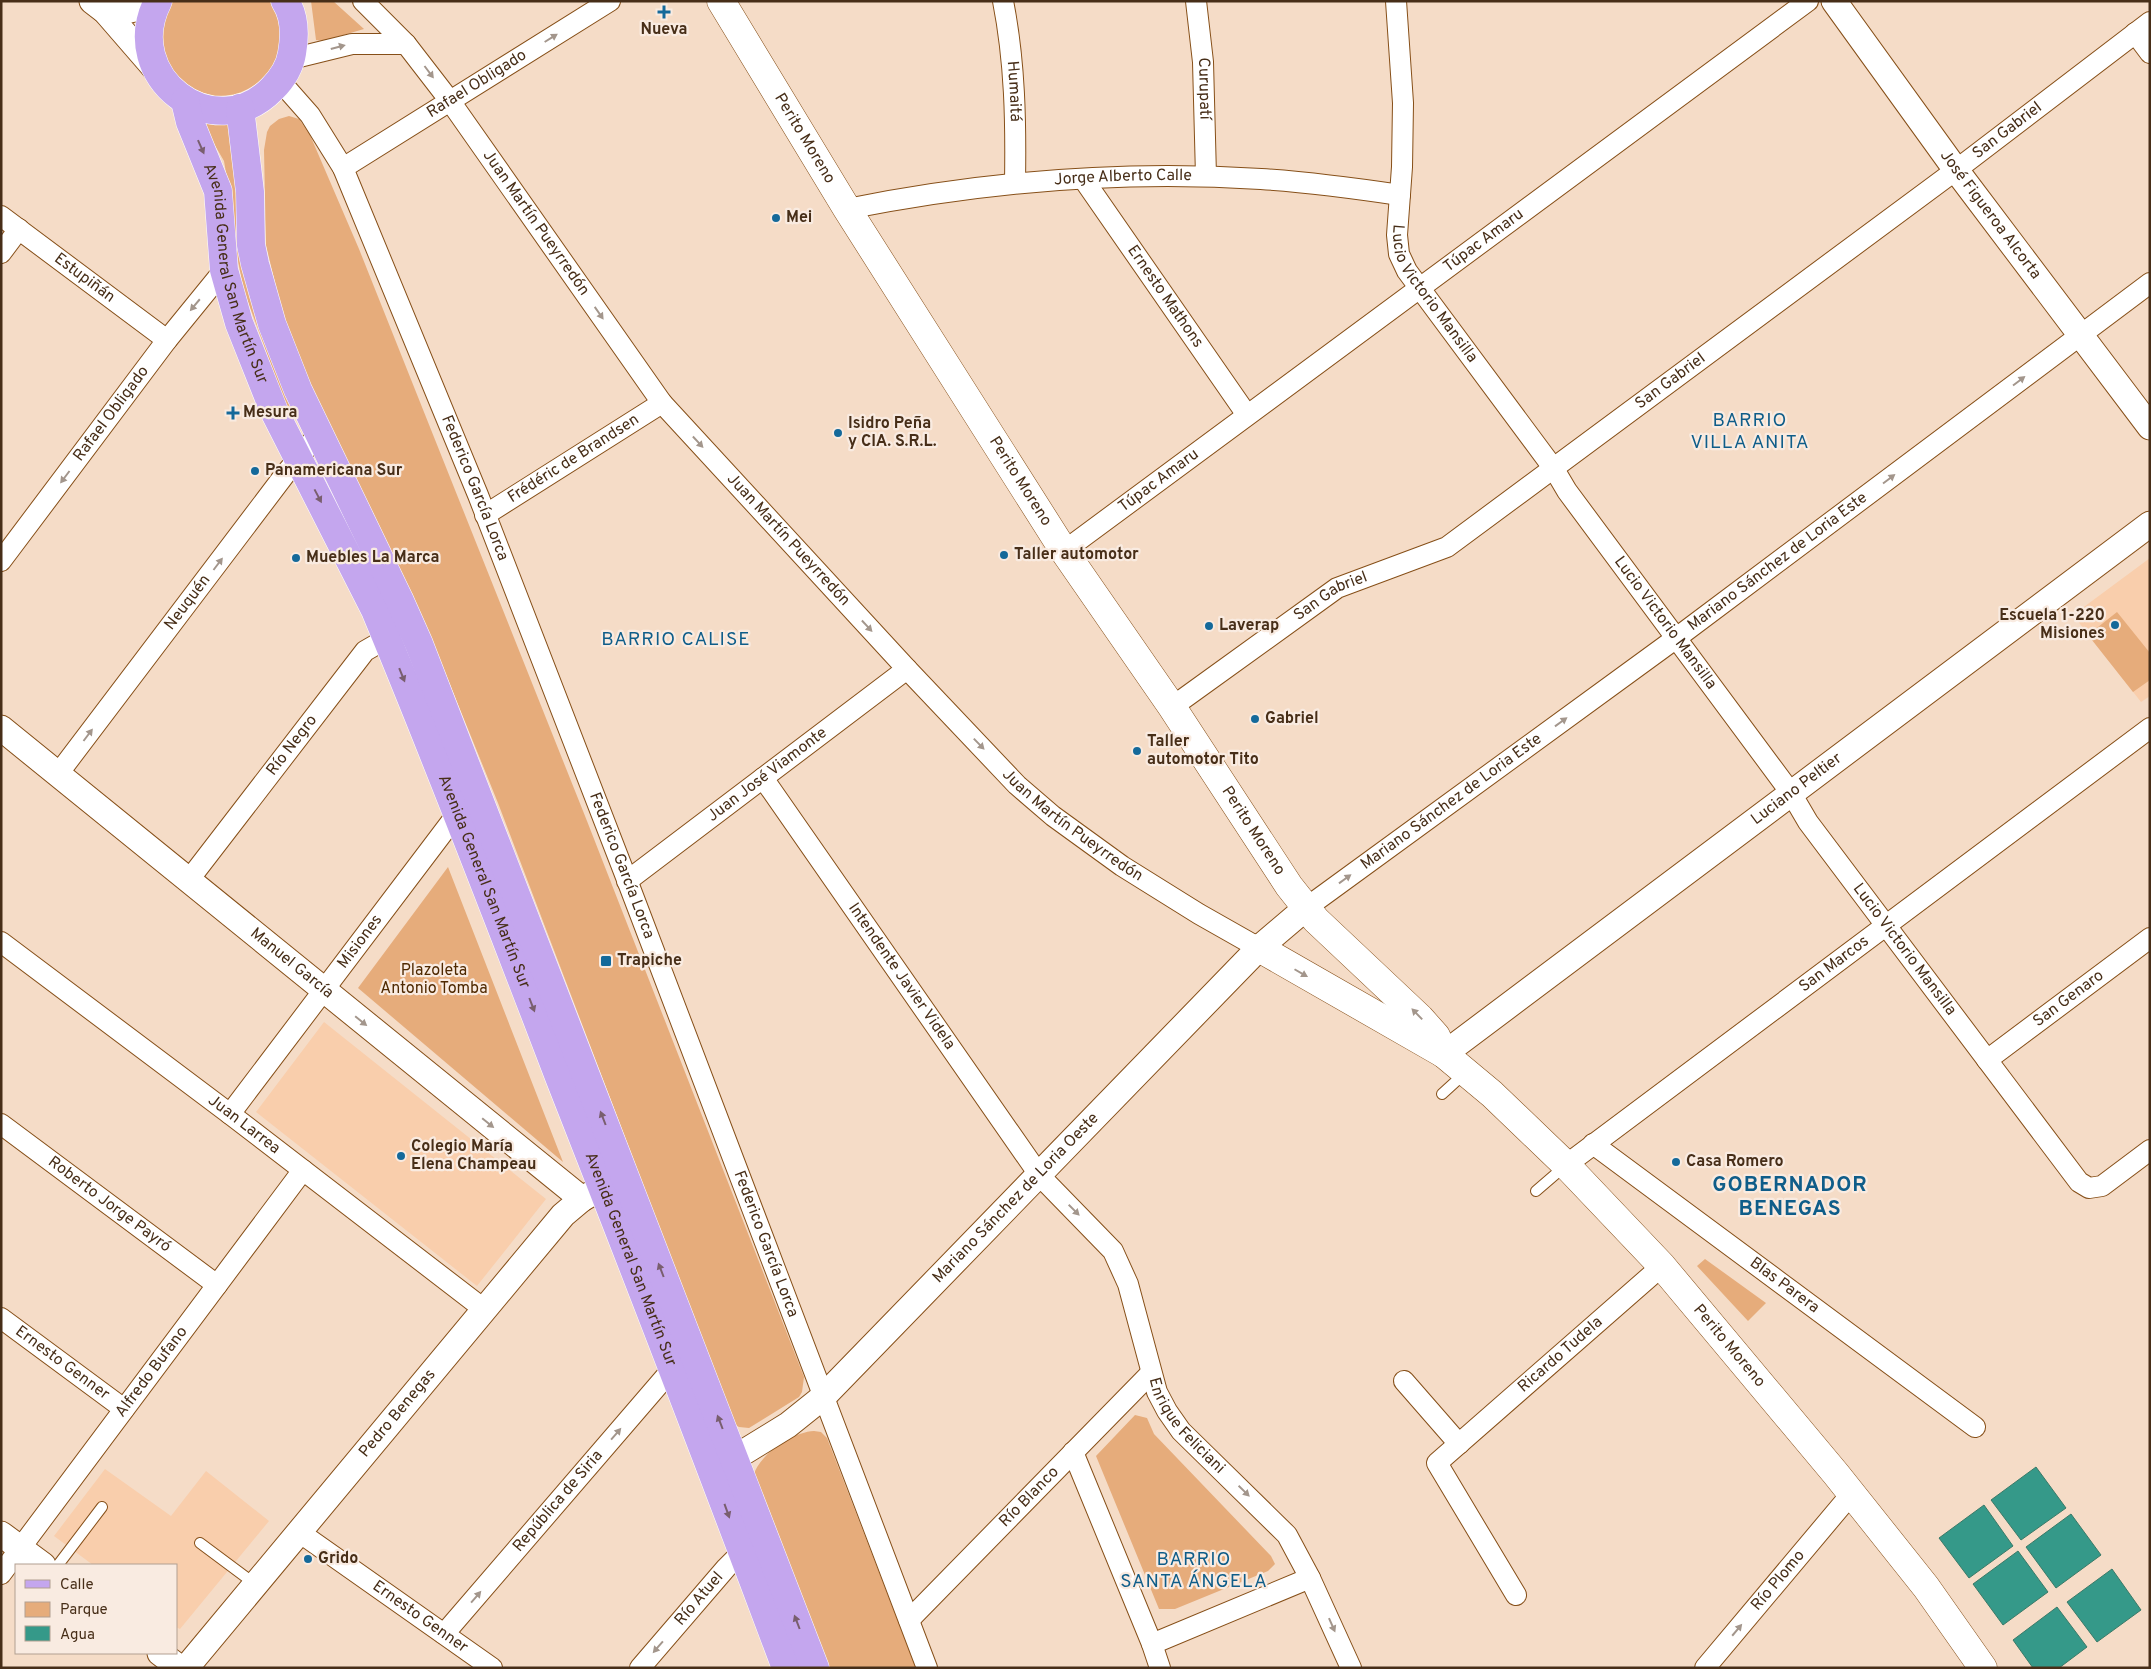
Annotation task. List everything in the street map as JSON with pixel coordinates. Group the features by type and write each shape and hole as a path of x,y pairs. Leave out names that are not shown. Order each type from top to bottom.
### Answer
{"main road":[{"path":"158,1 152,13 149,28 149,50 156,71 168,87 185,101 208,109 240,108 262,98 285,70 294,41 293,22 286,2"},
{"name":"Perito Moreno","path":"721,1 847,209 1064,551 1172,707 1289,886 1306,908 1327,930 1420,1018 1436,1036 1444,1054"},
{"name":"Avenida General San Martín Sur","path":"185,101 190,122 218,190 224,270 238,323 255,366 274,411 375,610 469,808"},
{"name":"Avenida General San Martín Sur","path":"240,108 250,192 251,245 272,324 298,390 411,626 469,808 603,1189 673,1368 723,1465"},
{"name":"Perito Moreno","path":"1259,948 1444,1054 1566,1165 1662,1266 1852,1493 1926,1587 1983,1668"},
{"name":"Avenida General San Martín Sur","path":"603,1189 723,1465 754,1545 815,1668"},
{"name":"Avenida General San Martín Sur","path":"754,1545 786,1668"}],"street":[{"path":"99,6 137,9 152,1"},
{"name":"Juan Martín Pueyrredón","path":"363,1 406,44 450,101 662,402 907,669 1017,784 1053,816 1122,866 1199,914 1259,948"},
{"name":"Rafael Obligado","path":"343,168 610,1"},
{"name":"Humaitá","path":"1003,1 1008,24 1015,88 1015,183"},
{"name":"Curupatí","path":"1196,1 1203,62 1206,176"},
{"name":"Lucio Victorio Mansilla","path":"1396,1 1403,103 1397,235 1399,254 1407,271 1554,469 1567,492 1675,639 1791,793 1808,822 2079,1182 2089,1188 2102,1186 2150,1150"},
{"name":"Túpac Amaru","path":"1064,551 1808,1"},
{"name":"José Figueroa Alcorta","path":"1834,1 1956,170 2150,427"},
{"path":"99,6 156,71"},
{"path":"2142,28 2150,53"},
{"name":"San Gabriel","path":"1172,707 1337,588 1447,547 1956,170 2142,28"},
{"path":"285,70 352,44 406,44"},
{"name":"Federico García Lorca","path":"285,70 343,168 485,515 627,881 927,1668"},
{"name":"Jorge Alberto Calle","path":"847,209 947,191 1015,183 1206,176 1306,182 1400,194"},
{"name":"Ernesto Mathons","path":"1084,180 1248,415"},
{"name":"Estupiñán","path":"1,216 167,340"},
{"path":"1,253 19,229"},
{"name":"Rafael Obligado","path":"1,561 167,340 224,270"},
{"name":"Mariano Sánchez de Loria Este","path":"1306,908 1675,639 2150,282"},
{"name":"Frédéric de Brandsen","path":"485,515 662,402"},
{"name":"Neuquén","path":"58,774 319,433"},
{"name":"Luciano Peltier","path":"1444,1054 2150,524"},
{"name":"Río Negro","path":"188,881 365,651 411,626"},
{"name":"Juan José Viamonte","path":"627,881 907,669"},
{"name":"Manuel García","path":"1,728 323,991 603,1189"},
{"name":"San Marcos","path":"1566,1165 2150,728"},
{"name":"Intendente Javier Videla","path":"764,778 1040,1176"},
{"name":"Misiones","path":"230,1114 323,991 469,808"},
{"name":"Mariano Sánchez de Loria Oeste","path":"723,1465 788,1425 823,1397 1040,1176 1259,948 1306,908"},
{"name":"San Genaro","path":"1988,1060 2150,938"},
{"name":"Juan Larrea","path":"1,942 230,1114 485,1310"},
{"name":"Roberto Jorge Payró","path":"1,1124 217,1285"},
{"name":"Blas Parera","path":"1593,1144 1975,1427"},
{"name":"Alfredo Bufano","path":"1,1574 11,1541 124,1409 303,1170"},
{"name":"Enrique Feliciani","path":"1040,1176 1113,1251 1128,1284 1151,1373 1160,1399 1181,1431 1288,1535 1351,1668"},
{"name":"Pedro Benegas","path":"186,1668 563,1215 603,1189"},
{"name":"Ricardo Tudela","path":"1516,1595 1437,1463 1662,1266"},
{"name":"Ernesto Genner","path":"1,1318 124,1409"},
{"name":"República de Siria","path":"444,1634 673,1368"},
{"name":"Río Blanco","path":"909,1620 1151,1373"},
{"path":"1404,1381 1458,1444"},
{"path":"1073,1452 1152,1644 1160,1668"},
{"name":"Río Plomo","path":"1705,1668 1852,1493"},
{"name":"Ernesto Genner","path":"299,1532 492,1668"},
{"path":"11,1541 41,1564"},
{"name":"Río Atuel","path":"640,1668 726,1568 754,1545"},
{"path":"1152,1644 1310,1578"},
{"path":"161,1654 180,1668"}],"lane":[{"path":"1442,1094 1466,1072"},
{"path":"1536,1191 1566,1165"},
{"path":"59,1564 102,1508"},
{"path":"200,1543 256,1584"}],"shaded area":[{"name":"Escuela 1-220 Misiones","path":"2150,558 2150,696 2141,702 2073,615"},
{"name":"Colegio María Elena Champeau","path":"324,1022 546,1199 477,1286 256,1112"},
{"path":"105,1469 171,1516 206,1471 269,1521 180,1629 178,1628 178,1564 92,1564 54,1536"}],"green space":[{"path":"173,1 269,1 277,16 280,28 280,45 275,60 264,78 239,93 218,96 198,91 182,80 169,64 163,44 164,23"},
{"path":"311,1 333,1 364,29 323,41 316,40"},
{"path":"289,116 299,119 310,135 359,249 587,821 804,1377 802,1392 799,1397 749,1428 739,1427 734,1424 498,803 425,623 331,435 285,325 266,245 264,150 270,126 279,119"},
{"path":"240,120 292,407 287,408 244,291 236,251 234,220 224,161 202,123"},
{"path":"2117,612 2150,653 2150,680 2133,692 2088,635"},
{"name":"Plazoleta Antonio Tomba","path":"448,867 563,1162 358,988"},
{"path":"1705,1259 1766,1303 1748,1321 1697,1266"},
{"path":"1135,1415 1147,1418 1154,1434 1271,1556 1275,1564 1268,1571 1175,1609 1159,1609 1096,1456"},
{"path":"814,1431 821,1432 827,1438 916,1668 822,1668 753,1476 762,1460 778,1446 796,1435"}],"water":[{"path":"2036,1467 2066,1508 2021,1540 1991,1500"},
{"path":"1984,1505 2013,1546 1969,1578 1939,1538"},
{"path":"2071,1514 2101,1555 2056,1588 2026,1547"},
{"path":"2018,1551 2048,1592 2003,1625 1973,1584"},
{"path":"2112,1569 2141,1610 2097,1642 2067,1602"},
{"path":"2057,1607 2087,1647 2059,1668 2033,1668 2013,1640"}],"place":[{"name":"Nueva","path":"664,12"},
{"name":"Mei","path":"776,218"},
{"name":"Mesura","path":"233,413"},
{"name":"Isidro Peña y CIA. S.R.L.","path":"838,433"},
{"name":"Panamericana Sur","path":"255,471"},
{"name":"Taller automotor","path":"1004,555"},
{"name":"Muebles La Marca","path":"296,558"},
{"name":"Escuela 1-220 Misiones","path":"2115,625"},
{"name":"Laverap","path":"1209,626"},
{"name":"Gabriel","path":"1255,719"},
{"name":"Taller automotor Tito","path":"1137,751"},
{"name":"Trapiche","path":"606,961"},
{"name":"Colegio María Elena Champeau","path":"401,1156"},
{"name":"Casa Romero","path":"1676,1162"},
{"name":"Grido","path":"308,1559"}],"district":[{"name":"BARRIO VILLA ANITA","path":"1750,432"},
{"name":"BARRIO CALISE","path":"676,640"},
{"name":"GOBERNADOR BENEGAS","path":"1790,1197"},
{"name":"BARRIO SANTA ÁNGELA","path":"1194,1571"}]}
